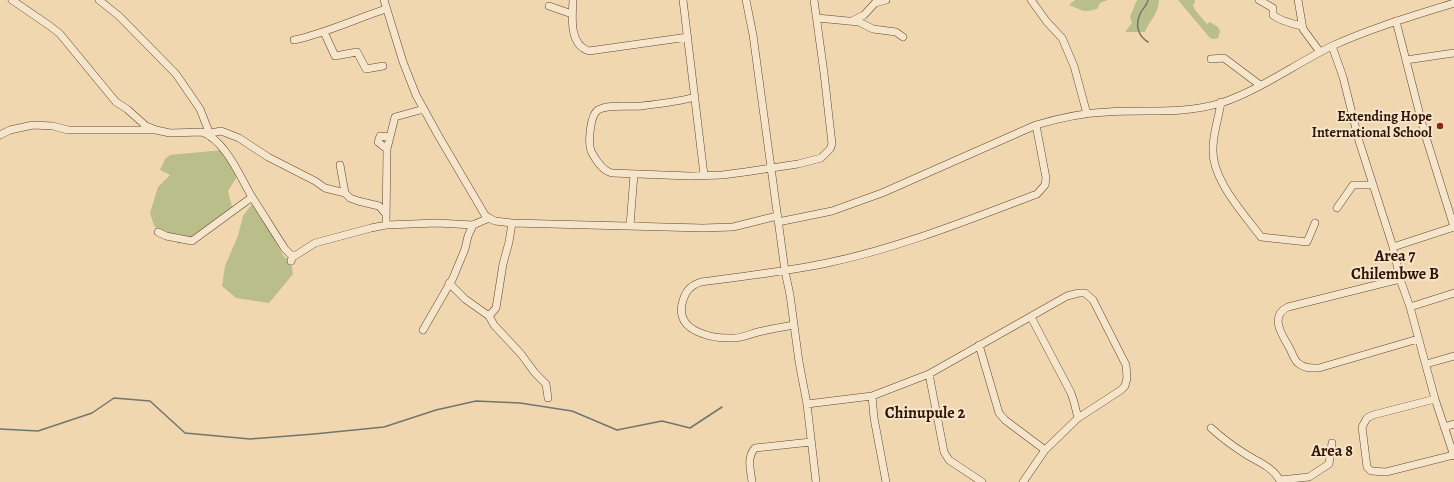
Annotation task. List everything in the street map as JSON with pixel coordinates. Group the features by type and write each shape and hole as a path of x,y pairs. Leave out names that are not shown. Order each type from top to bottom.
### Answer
{"street":[{"path":"12,0 60,34 116,102 127,109 146,126 170,133 202,132 211,135 221,131 239,138 268,158 325,188 345,193 350,198 358,201 379,206 386,214"},
{"path":"99,0 119,16 176,74 200,109 211,135 227,155 285,249 292,256 291,261 315,243 386,225 437,223 473,225 489,218"},
{"path":"384,0 403,62 416,95 470,192 485,215 489,218 495,221 512,223 703,228 726,227 832,211 882,193 1036,125 1061,118 1107,112 1175,112 1222,102 1260,85 1332,46 1396,21 1454,3"},
{"path":"573,0 572,23 576,38 579,45 590,51 688,37"},
{"path":"683,0 704,176"},
{"path":"746,0 753,35 784,271 790,295 799,362 807,404 816,482"},
{"path":"695,97 676,102 606,108 596,112 591,121 590,144 592,153 608,172 690,176 722,175 798,164 821,158 830,149 832,144 814,0"},
{"path":"852,21 864,15 875,3 886,0"},
{"path":"1031,0 1047,22 1062,38 1074,66 1087,114"},
{"path":"1260,0 1273,8 1273,15 1277,18 1294,25 1302,26"},
{"path":"1298,0 1303,29 1320,52"},
{"path":"548,6 572,14"},
{"path":"294,40 343,26 386,9"},
{"path":"817,18 859,22 873,29 896,32 904,37"},
{"path":"1393,247 1454,227 1424,131 1396,21"},
{"path":"324,32 335,56 357,52 366,69 383,66"},
{"path":"1332,46 1343,77 1359,141 1393,247 1400,279 1410,307 1435,399 1454,455 1386,472 1371,471 1367,467 1362,427 1367,418 1373,415 1435,399"},
{"path":"1406,60 1454,53"},
{"path":"1211,59 1224,58 1260,85"},
{"path":"1222,102 1212,149 1216,169 1230,196 1261,237 1307,242 1315,223"},
{"path":"386,225 387,149 378,142 380,136 390,137 395,117 424,109"},
{"path":"0,135 10,130 33,125 53,126 68,130 156,130"},
{"path":"794,325 742,337 723,338 694,330 686,324 683,318 682,307 685,294 694,284 828,263 891,247 1037,194 1045,185 1046,178 1036,125"},
{"path":"340,166 345,193"},
{"path":"630,226 634,174"},
{"path":"1337,208 1353,185 1373,185"},
{"path":"158,232 166,236 192,241 252,197"},
{"path":"489,316 496,308 502,264 509,242 512,223"},
{"path":"423,330 449,284 465,250 468,236 473,225"},
{"path":"1400,279 1283,309 1279,316 1279,329 1297,362 1307,368 1319,368 1418,339"},
{"path":"449,284 465,299 489,316 494,325 546,384 548,398"},
{"path":"807,404 872,396 929,374 1067,296 1085,293 1093,300 1126,365 1127,378 1121,390 1078,418 1045,450 1023,482"},
{"path":"1410,307 1454,293"},
{"path":"1031,317 1071,393 1078,418"},
{"path":"979,346 999,413 1002,417 1045,450"},
{"path":"1426,364 1454,356"},
{"path":"929,374 944,452 949,460 982,482"},
{"path":"872,396 874,418 886,482"},
{"path":"1444,427 1454,424"},
{"path":"1211,428 1246,455 1268,467 1276,474 1280,481 1309,476 1329,464 1332,443"},
{"path":"752,482 750,462 752,452 755,448 811,442"}],"green space":[{"path":"1075,0 1108,0 1100,3 1097,9 1085,11 1069,5"},
{"path":"1137,0 1159,0 1156,13 1145,32 1125,32 1132,23 1130,17"},
{"path":"1178,0 1195,0 1193,5 1195,10 1207,24 1210,22 1218,27 1220,31 1218,38 1210,38"},
{"path":"223,150 238,175 228,191 232,207 205,231 179,244 154,226 150,213 158,187 170,175 160,170 165,159 170,155"},
{"path":"253,203 284,257 291,261 293,274 269,303 236,298 222,286 225,266 238,236 243,216"}],"waterway":[{"path":"1148,0 1138,18 1138,30 1142,37 1148,42"},
{"path":"0,429 38,431 92,413 114,398 150,401 185,433 250,439 384,427 436,410 476,401 520,403 572,411 617,430 662,421 690,428 722,407"}],"place":[{"name":"Extending Hope International School","path":"1440,126"}],"district":[{"name":"Area 7 Chilembwe B","path":"1395,266"},
{"name":"Chinupule 2","path":"925,414"},
{"name":"Area 8","path":"1332,452"}]}
